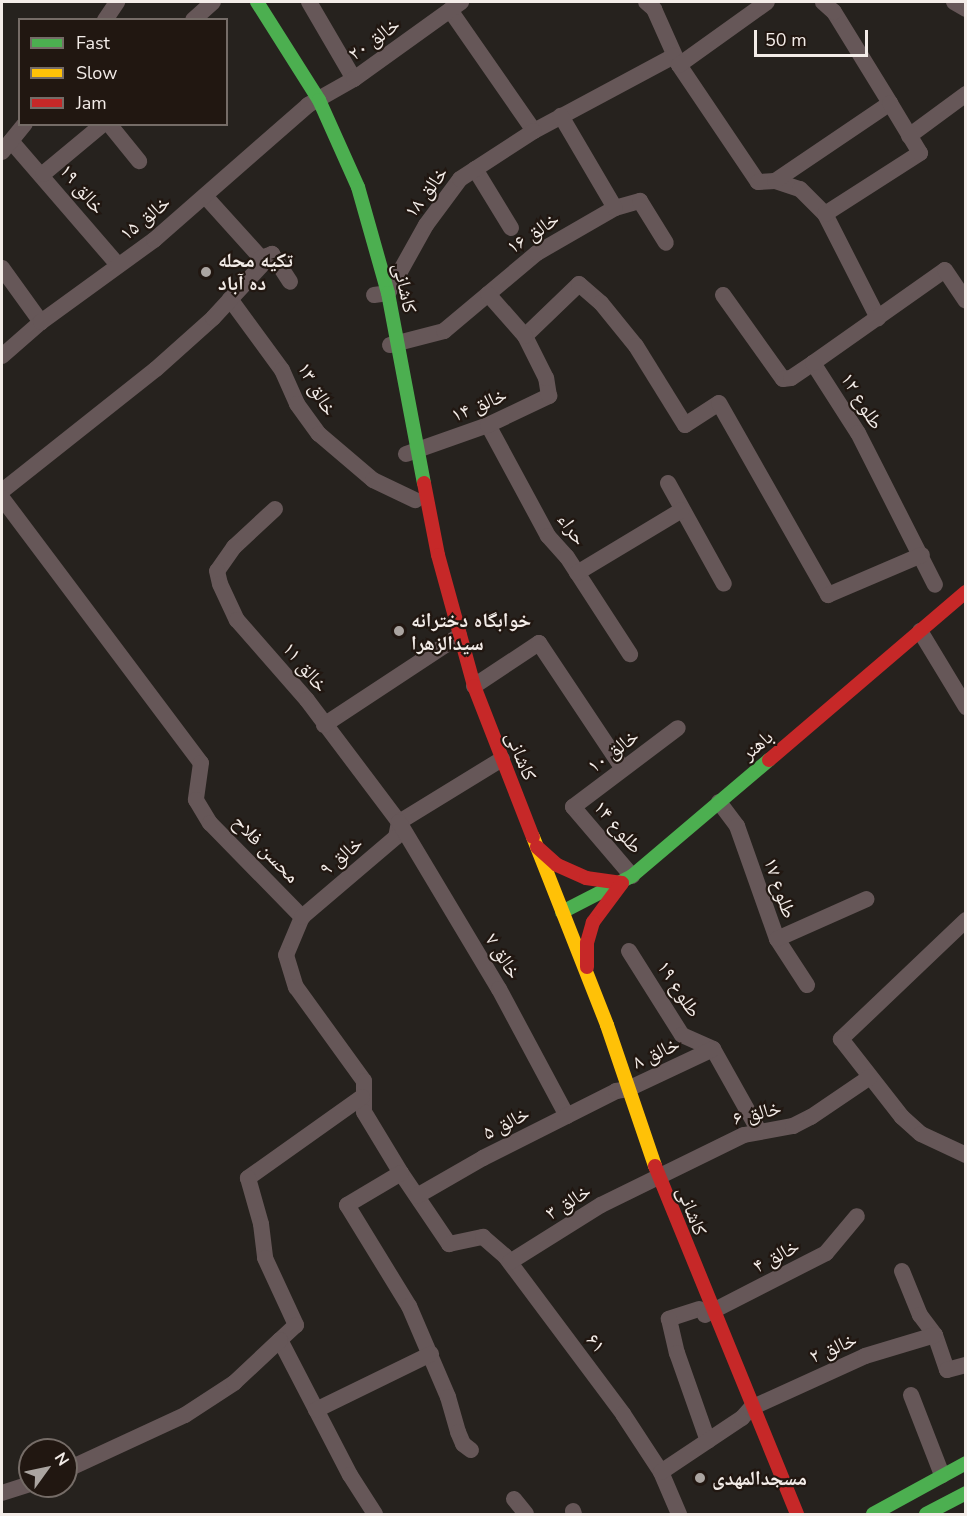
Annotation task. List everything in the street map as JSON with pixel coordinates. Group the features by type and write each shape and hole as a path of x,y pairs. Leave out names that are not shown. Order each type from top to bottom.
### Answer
{"street":[{"path":"106,18 117,2"},
{"path":"195,18 213,2"},
{"name":"کاشانی","path":"243,2 314,103"},
{"name":"کاشانی","path":"257,2 358,187 412,453 438,555 449,636 496,763 536,846 588,977 622,1090 704,1312 746,1413 797,1515"},
{"path":"309,2 354,79"},
{"path":"646,2 654,9 677,60 758,182 776,181 800,189 825,214 878,318"},
{"name":"خالق ۱۸","path":"381,294 426,225 460,179 561,116 677,60 767,2"},
{"path":"823,2 834,12 920,153 825,214"},
{"path":"954,2 966,9"},
{"path":"456,6 534,131"},
{"name":"خالق ۲۰","path":"314,103 354,79 456,6"},
{"path":"909,136 966,94"},
{"name":"خالق ۱۵","path":"2,356 41,322 205,196 314,103"},
{"path":"776,181 890,103"},
{"path":"561,116 615,208 640,201 666,243"},
{"name":"خالق ۱۹","path":"22,126 7,146 44,174 118,265"},
{"path":"44,174 101,126"},
{"path":"111,126 139,161"},
{"path":"475,169 511,228"},
{"path":"205,196 261,258 272,254"},
{"name":"خالق ۱۶","path":"391,345 444,331 537,253 615,208"},
{"path":"272,254 290,282"},
{"path":"2,491 156,369 230,299 272,254"},
{"path":"2,268 41,322"},
{"path":"813,363 945,270 966,301"},
{"path":"488,294 525,336 579,284 601,303 636,346 685,425 719,403 828,595 922,555"},
{"name":"طلوع ۱۲","path":"723,295 783,379 791,378 813,363 858,433 922,555 935,585"},
{"name":"خالق ۱۳","path":"230,299 282,370 297,404 319,434 373,480 415,500"},
{"name":"خالق ۱۴","path":"412,453 488,425 549,396 546,378 525,336"},
{"name":"حراء","path":"488,425 548,536 577,573 630,654"},
{"name":"کاشانی","path":"412,453 415,500 437,609"},
{"path":"668,483 724,584"},
{"name":"محسن فلاح","path":"2,498 201,763 196,800 210,823 302,917"},
{"name":"خالق ۱۱","path":"275,509 234,547 217,571 219,584 237,620 284,671 324,725 449,636"},
{"path":"577,573 681,510"},
{"name":"باهنر","path":"562,912 627,879 966,592"},
{"path":"920,631 966,707"},
{"name":"کاشانی","path":"449,636 474,686 515,827 581,998 622,1090"},
{"path":"474,686 539,643 623,769"},
{"path":"324,725 399,822"},
{"name":"خالق ۱۰","path":"573,807 678,728"},
{"name":"خالق ۹","path":"302,917 396,837 399,822 496,763"},
{"name":"طلوع ۱۷","path":"719,802 737,826 777,939 807,985"},
{"name":"طلوع ۱۴","path":"573,807 627,879"},
{"name":"خالق ۷","path":"399,822 500,989 567,1116"},
{"path":"515,827 557,865 586,878 627,879"},
{"path":"581,998 588,977 587,944 593,921 627,879"},
{"path":"777,939 867,899"},
{"path":"302,917 286,955 296,987 364,1081 362,1097 364,1112 417,1196"},
{"path":"966,920 842,1039 870,1077 921,1134 966,1155"},
{"name":"طلوع ۱۹","path":"629,951 682,1035 713,1049"},
{"path":"713,1049 759,1131"},
{"name":"خالق ۸","path":"622,1090 713,1049"},
{"name":"خالق ۶","path":"654,1178 759,1131 793,1126 811,1117 870,1077"},
{"name":"خالق ۵","path":"417,1196 567,1116 622,1090"},
{"path":"78,1464 185,1415 234,1383 296,1325 265,1258 261,1224 248,1178 362,1097"},
{"path":"401,1173 347,1205 409,1306 431,1354 463,1444 471,1450"},
{"name":"خالق ۳","path":"510,1262 601,1205 654,1178"},
{"name":"۶۱","path":"417,1196 449,1244 483,1237 510,1262 623,1414 661,1472 679,1515"},
{"name":"خالق ۴","path":"708,1441 676,1353 669,1319 704,1312 826,1252 857,1216"},
{"path":"902,1271 920,1315 934,1335 947,1370 966,1365"},
{"name":"خالق ۲","path":"661,1472 746,1413 865,1356 934,1335"},
{"path":"280,1340 375,1515"},
{"path":"316,1410 431,1354"},
{"path":"911,1395 942,1475"},
{"name":"کاشانی","path":"746,1413 759,1461"},
{"path":"873,1515 966,1462"},
{"path":"2,1493 18,1488"},
{"path":"926,1515 966,1492"},
{"path":"514,1499 526,1515"}],"traffic: fast":[{"path":"257,2 319,100 358,187 388,293 424,483"},
{"path":"562,912 632,876 769,760"},
{"path":"873,1514 966,1463"},
{"path":"926,1514 966,1493"}],"traffic: slow":[{"path":"533,837 607,1025 655,1166"}],"traffic: jam":[{"path":"424,483 438,555 474,686 533,837"},
{"path":"769,760 966,592"},
{"path":"537,847 557,865 586,878 622,883 593,922 587,943 587,967"},
{"path":"655,1166 797,1514"}],"place":[{"name":"تکیه محله ده آباد","path":"206,272"},
{"name":"خوابگاه دخترانه سیدالزهرا","path":"399,631"},
{"name":"مسجدالمهدی","path":"700,1478"}]}
